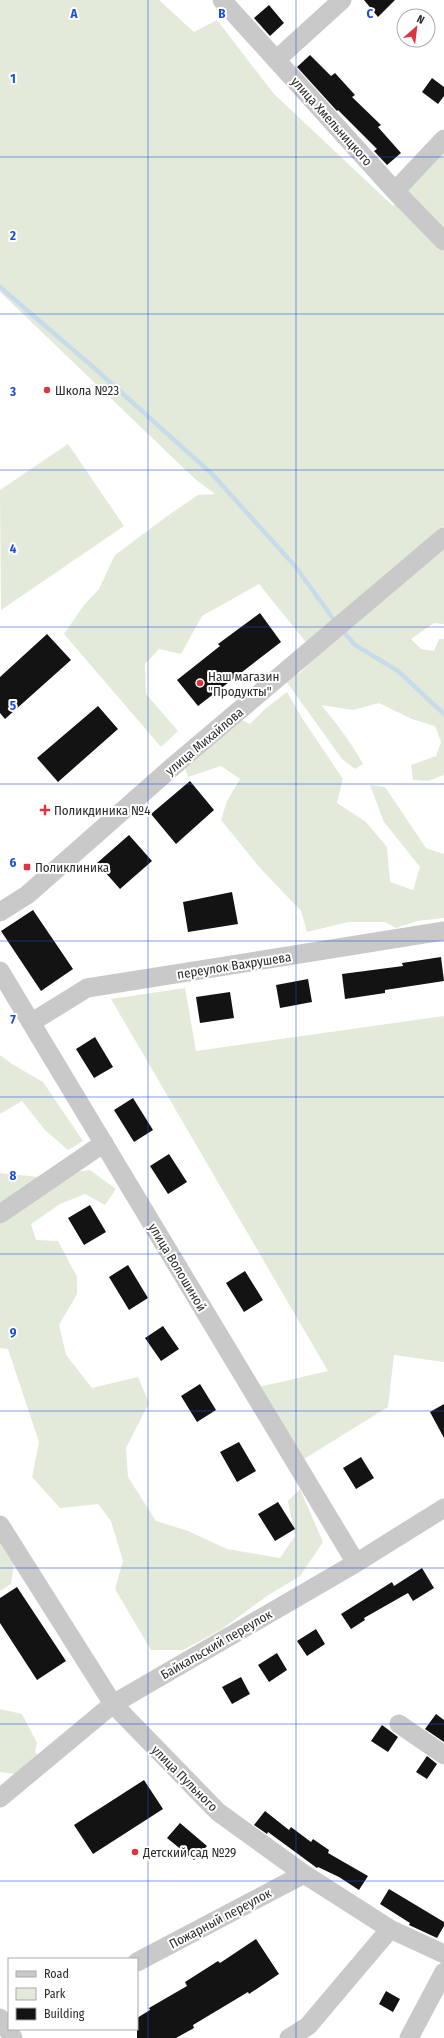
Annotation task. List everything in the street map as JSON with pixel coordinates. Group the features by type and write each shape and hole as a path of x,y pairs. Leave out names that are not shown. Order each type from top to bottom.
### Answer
{"street":[{"name":"улица Хмельницкого","path":"222,0 395,191 444,241"},
{"path":"276,60 342,0"},
{"path":"395,191 444,139"},
{"name":"улица Михайлова","path":"0,912 27,895 170,769 340,627 444,537"},
{"name":"переулок Вахрушева","path":"32,1022 87,988 444,931"},
{"name":"улица Волошиной","path":"0,971 356,1563"},
{"path":"0,1214 104,1143"},
{"name":"Байкальский переулок","path":"0,1798 113,1704 356,1563 444,1508"},
{"name":"улица Пульного","path":"0,1525 113,1704 218,1812 304,1874 390,1929 444,1954"},
{"path":"399,1724 444,1755"},
{"name":"Пожарный переулок","path":"138,1961 304,1874"},
{"path":"289,2038 308,2026 390,1929"},
{"path":"409,2038 444,1972"}],"green space":[{"path":"0,0 159,0 194,32 217,20 274,94 393,206 444,151 444,526 363,601 309,646 259,584 202,616 181,654 159,649 145,664 146,694 178,731 161,747 64,634 84,605 99,589 115,555 198,495 215,494 195,479 0,292"},
{"path":"68,444 124,526 1,610 0,490"},
{"path":"444,541 444,624 434,623 411,639 421,649 434,651 439,639 444,639 444,775 428,781 413,780 411,765 436,756 441,742 435,726 412,719 379,703 353,710 321,705 344,733 363,764 355,769 342,759 286,681 291,672 300,673 322,650"},
{"path":"287,692 302,718 343,779 337,803 366,822 387,847 390,882 413,890 420,867 384,822 370,785 385,787 426,848 444,854 444,918 417,921 396,928 385,922 348,922 307,932 301,911 261,869 221,820 227,801 240,779 221,766 188,777 185,768 242,720 250,724 265,709"},
{"path":"185,988 196,1051 444,1016 444,1362 394,1355 388,1407 304,1459 259,1387 328,1371 111,999"},
{"path":"0,1055 12,1064 43,1082 83,1141 68,1150 45,1130 22,1101 0,1114"},
{"path":"90,1170 116,1189 105,1205 85,1194 60,1204 31,1224 36,1240 58,1241 77,1277 77,1294 59,1325 66,1355 92,1388 138,1377 149,1403 126,1448 128,1477 156,1521 188,1531 227,1549 280,1558 295,1536 288,1501 300,1489 323,1542 300,1576 267,1596 222,1629 183,1650 151,1650 115,1589 123,1561 111,1521 98,1504 60,1508 32,1477 39,1442 8,1349 0,1348 0,1173 39,1177"},
{"path":"0,1536 15,1556 11,1584 0,1591"},
{"path":"0,1709 22,1714 37,1743 35,1752 45,1762 31,1776 0,1772"}],"building":[{"path":"364,0 395,0 378,17"},
{"path":"269,5 284,23 270,36 254,18"},
{"path":"310,55 331,76 335,73 355,95 352,97 381,125 378,127 401,153 387,165 374,151 377,149 338,110 337,111 297,67"},
{"path":"432,78 444,87 444,96 438,104 422,92"},
{"path":"260,613 281,642 198,706 177,680 220,646 218,644"},
{"path":"47,634 71,660 5,719 0,713 0,677"},
{"path":"98,706 118,729 58,782 37,758"},
{"path":"190,781 214,810 176,844 151,814"},
{"path":"129,835 152,861 120,889 97,863"},
{"path":"232,892 238,924 188,932 183,902"},
{"path":"33,910 73,969 41,991 1,931"},
{"path":"441,957 444,981 385,990 385,993 345,999 342,974 403,966 402,963"},
{"path":"308,979 312,1002 280,1008 276,985"},
{"path":"230,992 234,1018 200,1023 196,997"},
{"path":"95,1037 113,1067 94,1078 76,1049"},
{"path":"133,1098 153,1130 134,1142 114,1110"},
{"path":"169,1154 187,1182 168,1194 150,1166"},
{"path":"90,1205 106,1232 84,1245 68,1218"},
{"path":"128,1265 148,1298 129,1310 109,1277"},
{"path":"245,1271 263,1300 244,1312 226,1283"},
{"path":"163,1326 179,1349 161,1361 145,1338"},
{"path":"200,1384 216,1410 197,1422 181,1396"},
{"path":"444,1404 444,1438 430,1412"},
{"path":"239,1442 256,1471 237,1482 220,1452"},
{"path":"361,1457 374,1478 356,1489 343,1468"},
{"path":"278,1502 295,1529 275,1541 258,1514"},
{"path":"422,1568 434,1588 413,1601 408,1593 364,1618 365,1620 351,1629 341,1614 392,1582 394,1586"},
{"path":"17,1587 66,1661 37,1680 0,1623 0,1598"},
{"path":"316,1629 325,1644 307,1656 297,1641"},
{"path":"277,1653 287,1670 269,1682 258,1665"},
{"path":"241,1677 250,1694 232,1704 222,1687"},
{"path":"436,1714 444,1720 444,1742 425,1729"},
{"path":"382,1725 398,1737 388,1752 371,1741"},
{"path":"427,1756 437,1764 427,1779 416,1772"},
{"path":"144,1780 163,1809 93,1854 74,1825"},
{"path":"265,1811 289,1830 291,1827 311,1842 313,1839 329,1850 328,1853 368,1876 359,1890 339,1877 318,1867 317,1868 268,1832 267,1834 254,1825"},
{"path":"180,1823 207,1846 194,1860 167,1838"},
{"path":"389,1889 444,1922 444,1926 437,1938 409,1925 410,1923 380,1904"},
{"path":"256,1939 279,1974 249,1994 248,1992 193,2025 194,2028 176,2038 137,2038 138,2017 150,2010 149,2008 187,1986 185,1982 218,1961 220,1963"},
{"path":"386,1991 400,1999 393,2012 379,2004"}],"waterway":[{"path":"0,287 92,366 212,474 295,566 337,624"},
{"path":"341,629 355,645 398,671 444,714"}],"place":[{"name":"Школа №23","path":"47,390"},
{"name":"Наш магазин \"Продукты\"","path":"200,683"},
{"name":"Поликдиника №4","path":"45,810"},
{"name":"Поликлиника","path":"27,867"},
{"name":"Детский сад №29","path":"135,1852"}]}
